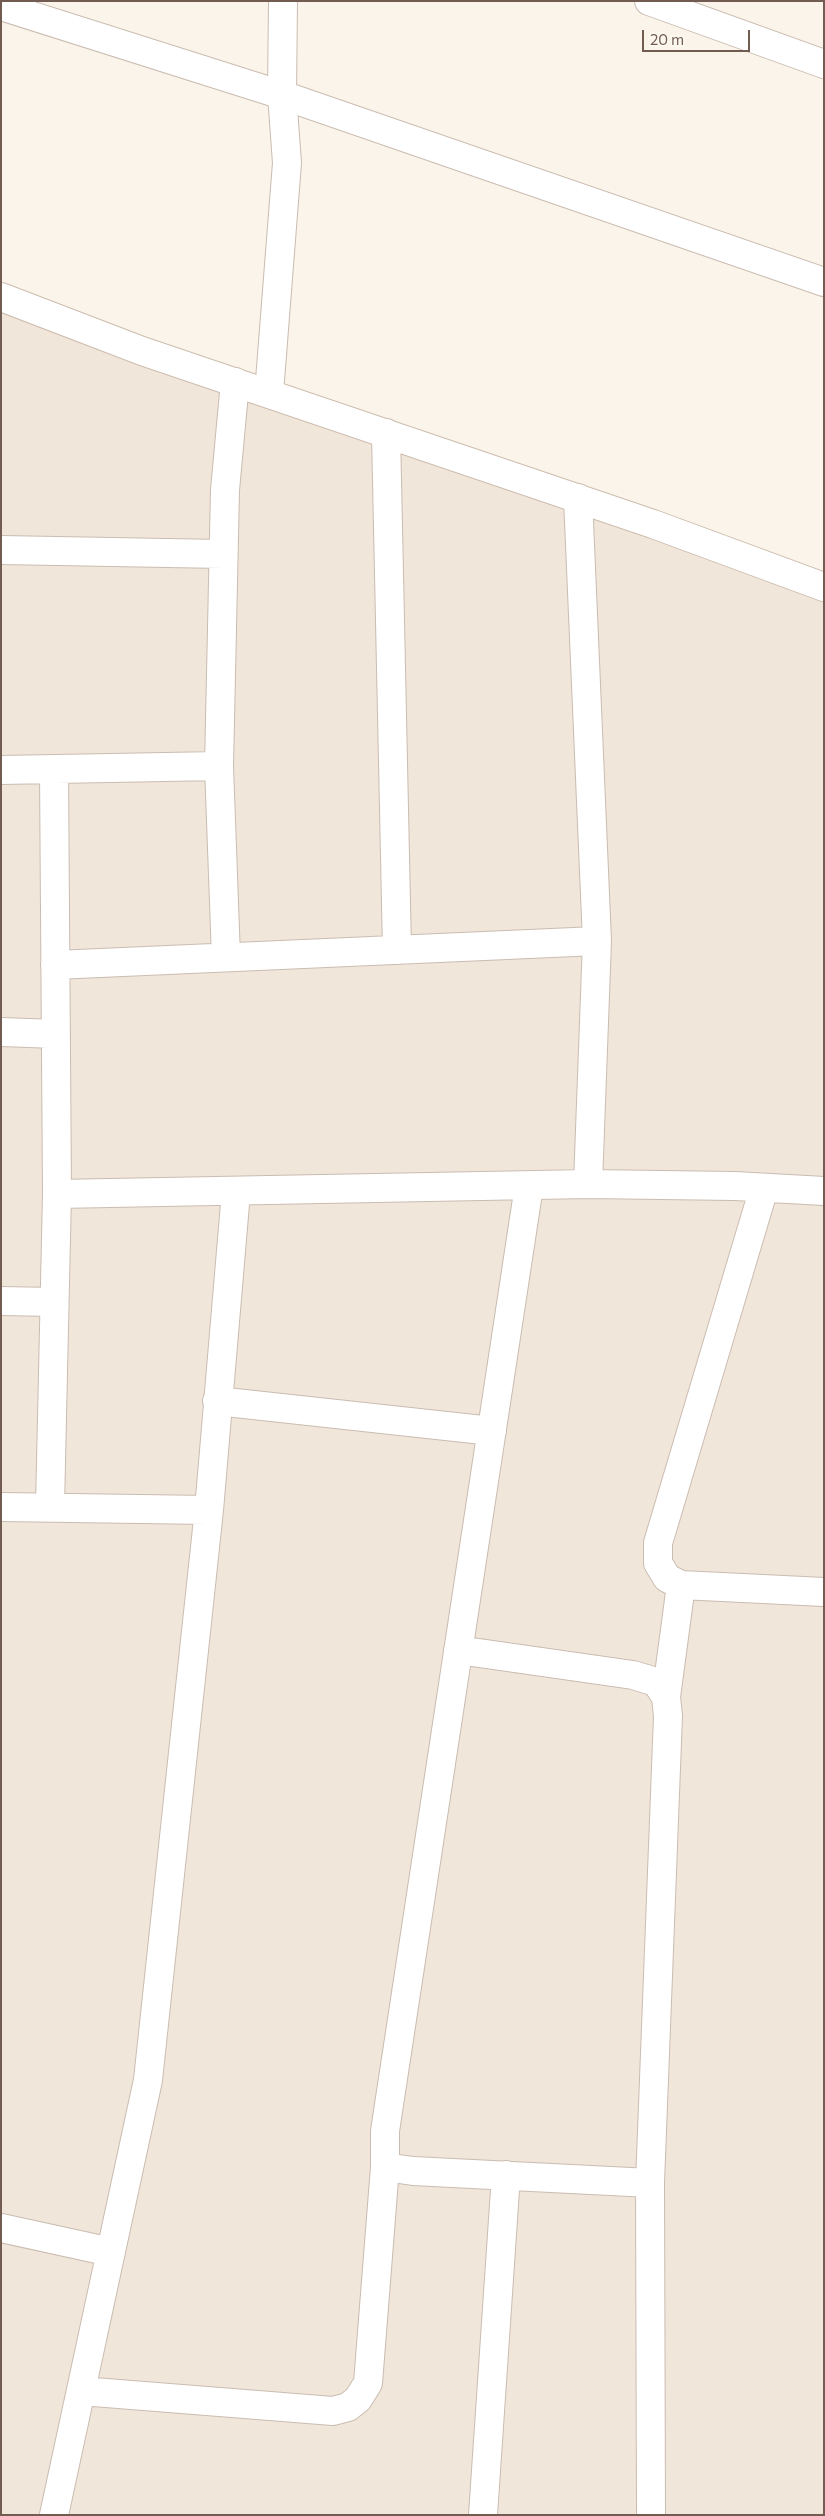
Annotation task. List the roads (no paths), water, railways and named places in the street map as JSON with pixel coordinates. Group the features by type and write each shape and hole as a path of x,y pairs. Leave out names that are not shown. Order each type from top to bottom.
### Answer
{"street":[{"path":"269,393 287,163 282,96 283,1"},
{"path":"649,1 824,64"},
{"path":"1,6 282,96 824,282"},
{"path":"1,296 142,350 578,498 824,587"},
{"path":"226,957 219,766 225,490 235,382"},
{"path":"386,434 397,950"},
{"path":"578,498 597,941 588,1184"},
{"path":"1,550 223,554"},
{"path":"1,770 219,766"},
{"path":"50,1507 57,1194 54,769"},
{"path":"55,965 597,941"},
{"path":"1,1032 56,1034"},
{"path":"57,1194 588,1184 824,1191"},
{"path":"81,2391 333,2411 348,2408 358,2399 368,2383 385,2167 385,2131 528,1186"},
{"path":"764,1188 658,1543 658,1563 667,1578 681,1585 824,1592"},
{"path":"54,2515 148,2080 208,1510 236,1192"},
{"path":"1,1301 54,1302"},
{"path":"217,1401 492,1431"},
{"path":"1,1507 208,1510"},
{"path":"651,2515 650,2183 668,1716 666,1698 681,1585"},
{"path":"458,1650 633,1675 656,1682 666,1698"},
{"path":"385,2167 650,2183"},
{"path":"482,2515 506,2175"},
{"path":"1,2228 111,2252"}]}
